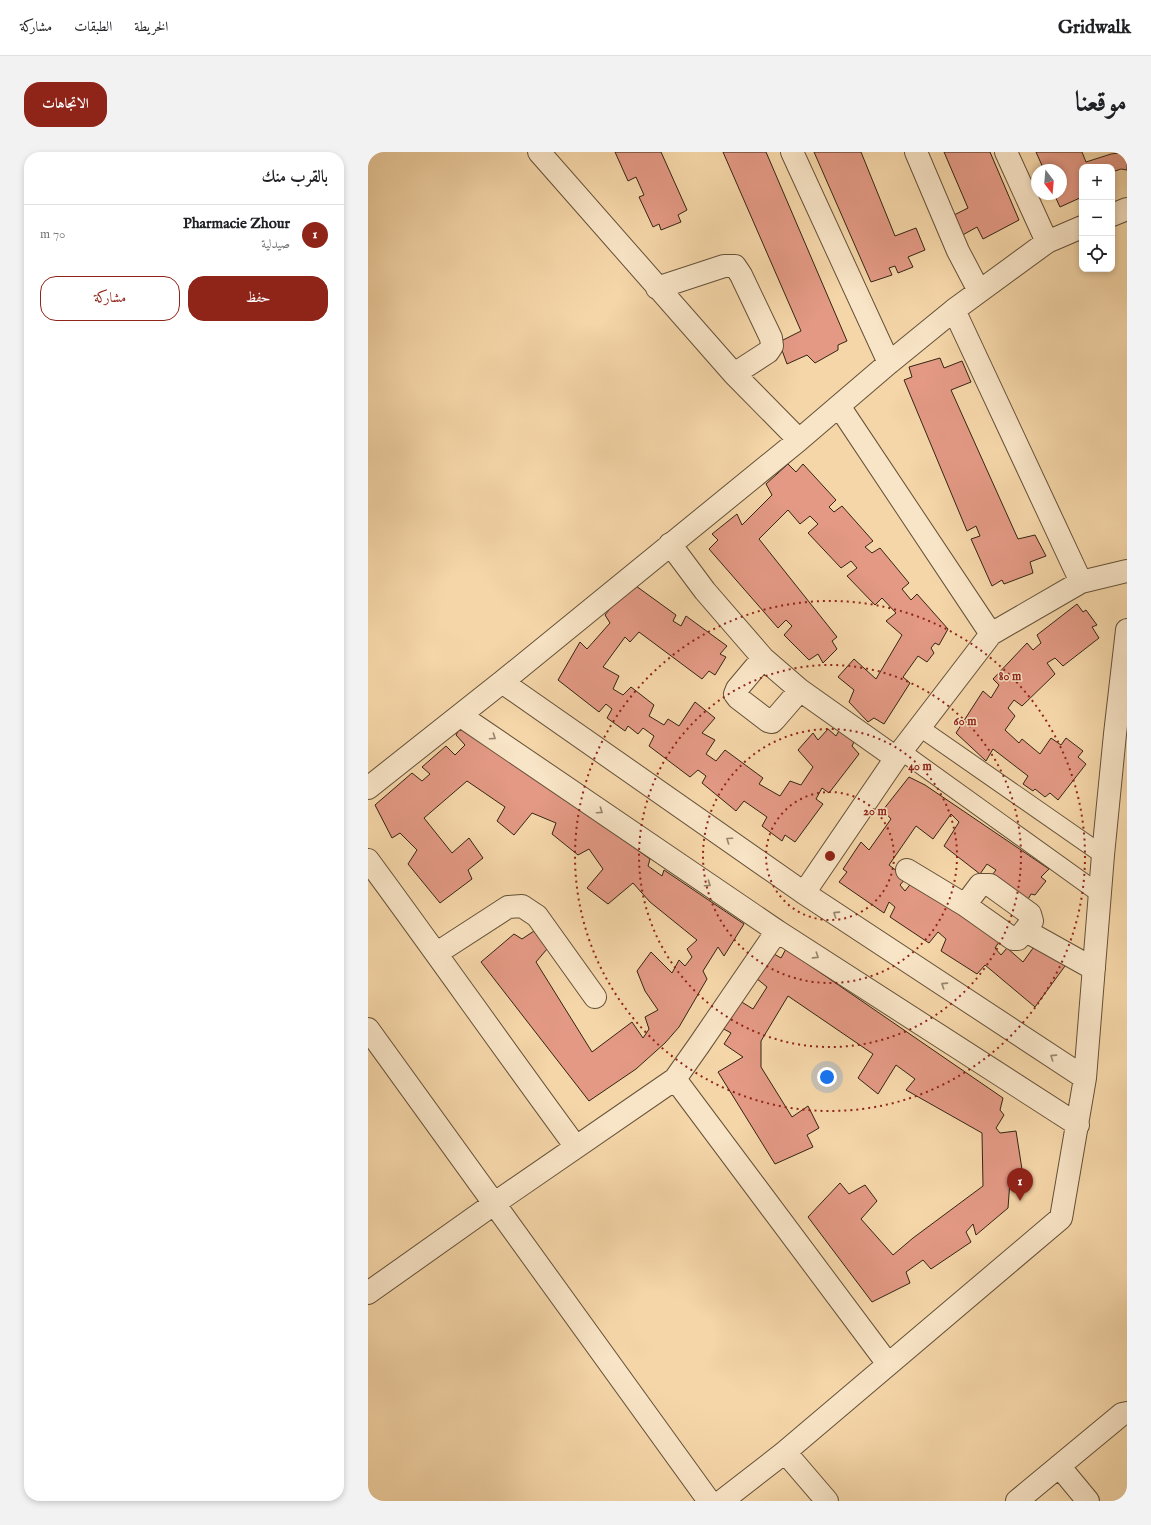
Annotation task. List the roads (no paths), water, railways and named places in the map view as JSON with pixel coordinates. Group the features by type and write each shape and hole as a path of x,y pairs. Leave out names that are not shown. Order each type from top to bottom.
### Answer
{"street":[{"path":"539,152 734,374 799,440"},
{"path":"792,152 889,363"},
{"path":"916,152 958,251 979,292"},
{"path":"1006,152 1047,242"},
{"path":"1115,214 1127,209"},
{"path":"368,788 461,716 799,440 954,310 1047,242 1079,228"},
{"path":"657,288 724,266 735,266 741,275 771,338 772,346 768,352 734,374"},
{"path":"954,310 1081,582"},
{"path":"839,406 991,634"},
{"path":"670,544 705,591 763,658 800,690 898,755 1100,894"},
{"path":"804,893 918,727 991,634 1081,582 1127,570"},
{"path":"722,1501 785,1452 1061,1218 1085,1078 1103,855 1127,630"},
{"path":"763,658 737,689 735,694 738,698 772,722 800,690"},
{"path":"502,682 804,893 1085,1078"},
{"path":"461,716 777,931 1078,1125"},
{"path":"918,727 1103,855"},
{"path":"368,860 576,1147"},
{"path":"907,870 965,905 1013,939 1018,939 1026,931 1032,921 1030,914 990,885 980,885 965,905"},
{"path":"437,954 508,907 522,906 537,916 595,996"},
{"path":"368,1293 495,1203 675,1079 777,931"},
{"path":"1026,931 1094,969"},
{"path":"368,1029 709,1501"},
{"path":"675,1079 888,1364"},
{"path":"1017,1501 1122,1414 1127,1413"},
{"path":"785,1452 827,1501"},
{"path":"1059,1466 1088,1501"}],"place":[{"name":"Pharmacie Zhour","path":"1020,1201"}]}
